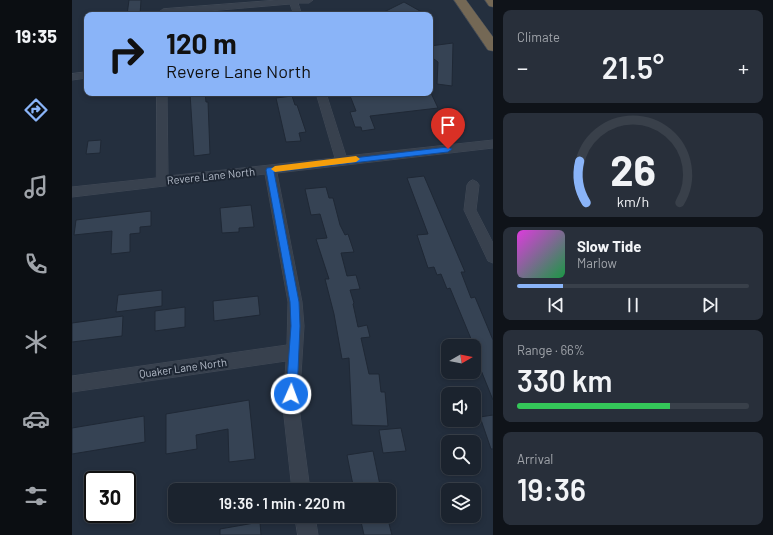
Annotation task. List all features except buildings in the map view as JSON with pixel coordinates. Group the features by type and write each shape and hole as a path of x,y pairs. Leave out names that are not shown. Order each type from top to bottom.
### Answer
{"highway":[{"path":"460,0 493,47"}],"street":[{"path":"162,0 162,12"},
{"path":"182,12 309,0"},
{"path":"293,1 297,12"},
{"path":"72,77 84,75"},
{"path":"162,96 162,181"},
{"path":"322,96 342,161"},
{"name":"Revere Lane North","path":"72,192 493,144"},
{"path":"270,170 295,302 291,406 300,483"},
{"path":"473,186 470,210 493,258"},
{"name":"Quaker Lane North","path":"72,384 294,352"},
{"path":"306,523 308,535"}],"slow traffic":[{"path":"275,169 356,159"}],"route":[{"path":"291,394 296,326 295,302 270,170 448,149"}]}
